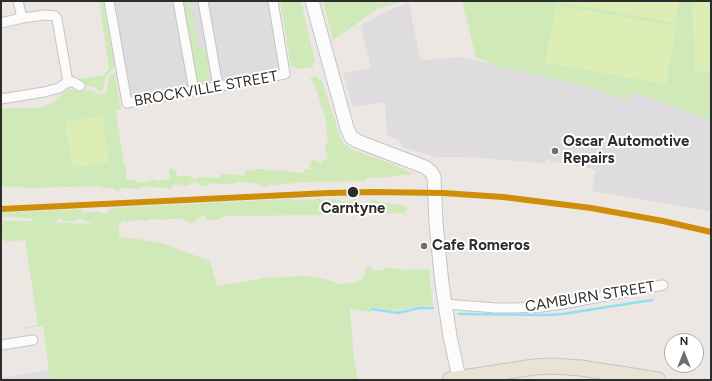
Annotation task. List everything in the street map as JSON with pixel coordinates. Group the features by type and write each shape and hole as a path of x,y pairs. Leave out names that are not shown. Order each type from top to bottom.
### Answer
{"main road":[{"path":"456,379 534,367 552,366 658,380"}],"street":[{"path":"18,1 22,18"},
{"name":"BROCKVILLE STREET","path":"110,1 127,103 285,74 273,1"},
{"path":"178,1 194,91"},
{"path":"203,1 218,86"},
{"path":"312,1 347,128 351,137 357,141 425,167 433,174 435,179 438,243 456,379"},
{"path":"1,23 22,18 45,15 54,16 57,19 68,82"},
{"path":"1,99 36,94 59,88 68,82 73,82 80,86"},
{"name":"CAMBURN STREET","path":"445,304 513,308 541,307 663,285"},
{"path":"1,345 33,340"}],"shaded area":[{"path":"110,1 273,1 285,74 127,103"},
{"path":"409,3 420,60 462,57 494,64 494,66 577,84 627,100 630,90 711,121 711,211 592,191 596,170 546,160 545,164 468,157 435,157 403,147 400,141 387,136 385,102 353,107 343,73 371,68 361,25 383,13"},
{"path":"49,370 50,380 1,380 1,378"}],"green space":[{"path":"99,1 103,1 115,67 106,76 102,91 94,87 87,86 80,79 104,75 109,68"},
{"path":"184,1 190,1 199,49 204,49 206,52 210,77 209,81 205,83 199,82 197,78"},
{"path":"280,1 301,1 315,62 313,63 313,67 298,69 291,66"},
{"path":"323,1 406,1 379,8 333,40"},
{"path":"462,1 711,1 711,121 631,91 627,100 577,84 494,66 494,64 476,58"},
{"path":"556,1 679,1 675,23"},
{"path":"692,1 711,1 711,71 695,72"},
{"path":"556,5 676,26 666,84 545,63"},
{"path":"114,73 121,109 116,110 117,128 120,132 118,135 120,138 123,160 126,169 126,179 128,180 146,182 156,180 159,182 162,179 166,180 170,178 169,170 171,168 176,171 177,176 179,177 184,175 195,179 199,177 217,178 223,174 242,176 248,169 254,171 257,169 268,171 287,170 292,173 304,172 305,169 311,170 309,165 311,161 318,161 320,164 324,160 328,159 325,149 328,142 325,117 316,89 310,78 317,76 319,80 322,81 344,144 353,150 403,169 412,175 367,178 366,181 302,182 278,185 271,184 264,187 262,185 245,182 225,185 213,183 203,186 194,182 188,186 181,184 174,185 171,189 166,187 161,188 146,186 138,189 125,188 121,189 120,191 116,191 113,188 104,188 100,186 31,188 1,186 1,109 42,107 53,102 69,88 81,92 91,90 99,94 104,94 107,90 110,76"},
{"path":"102,116 105,127 104,132 106,146 109,149 109,162 73,167 72,160 69,157 70,151 66,133 66,122"},
{"path":"319,198 324,201 328,199 335,199 347,204 351,200 355,199 362,204 370,203 372,199 374,199 380,202 406,206 407,210 404,213 224,216 218,220 206,220 205,214 192,223 182,219 151,219 146,221 135,221 134,219 127,222 123,220 118,229 120,235 118,237 164,244 210,261 217,286 261,278 306,276 341,284 357,282 362,279 365,275 364,270 368,266 371,267 372,270 376,271 383,270 386,267 393,269 398,268 401,270 429,269 433,306 418,306 397,311 371,307 371,312 350,309 354,360 358,380 50,380 43,326 20,329 38,325 25,240 6,242 5,239 1,240 1,221 34,221 30,218 25,219 22,217 1,217 1,213 81,209 84,213 95,211 106,213 110,208 268,200 268,202 273,199 290,199 299,201 300,199 304,201 307,199 313,201","holes":["60,218 64,221 74,222 80,219 93,224 48,222 56,221"]}],"waterway":[{"path":"459,314 563,314 652,300"},
{"path":"372,309 398,313 419,308 433,308"}],"transit line":[{"path":"1,209 328,193 443,193 503,197 591,208 663,221 711,232"}],"place":[{"name":"Oscar Automotive Repairs","path":"555,151"},
{"name":"Carntyne","path":"353,192"},
{"name":"Cafe Romeros","path":"424,246"}]}
